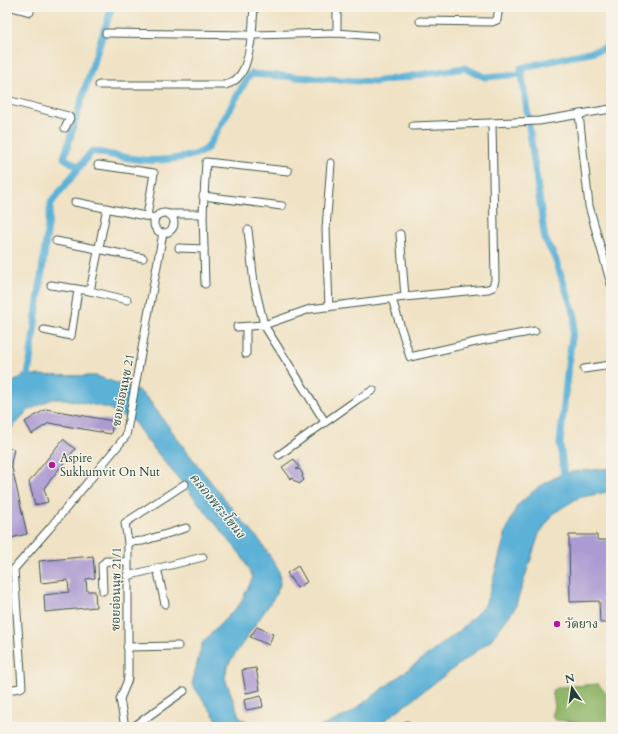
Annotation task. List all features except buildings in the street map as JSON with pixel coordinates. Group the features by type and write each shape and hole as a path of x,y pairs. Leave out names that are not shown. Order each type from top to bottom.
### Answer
{"street":[{"path":"12,7 30,12"},
{"path":"99,85 225,85 236,81 243,71 252,35 254,7"},
{"path":"337,7 337,33"},
{"path":"420,21 492,22 497,20 499,7"},
{"path":"106,33 252,35 337,33 375,36"},
{"path":"7,100 68,116 70,118 65,128"},
{"path":"413,126 539,121 611,109"},
{"path":"579,114 589,206 610,275 611,284"},
{"path":"237,327 264,325 310,309 405,297 488,289 493,287 495,280 492,124"},
{"path":"205,284 203,196 206,162 288,171"},
{"path":"329,307 326,228 331,163"},
{"path":"98,165 154,173 147,216"},
{"path":"203,196 282,206"},
{"path":"76,202 155,218"},
{"path":"90,292 107,208"},
{"path":"170,214 174,220 174,227 170,232 160,232 155,228 154,224 155,218 160,214 163,213 203,214"},
{"path":"248,230 254,283 264,325 325,422"},
{"name":"ซอยอ่อนนุช 21","path":"7,690 22,687 10,568 49,529 126,436 163,233"},
{"path":"400,234 405,297"},
{"path":"56,241 143,258"},
{"path":"179,248 204,249"},
{"path":"51,285 127,300"},
{"path":"44,330 71,336 78,290"},
{"path":"392,299 410,357 480,341 535,331"},
{"path":"246,327 246,354"},
{"path":"584,369 611,364"},
{"path":"279,455 373,390"},
{"name":"ซอยอ่อนนุช 21/1","path":"125,727 120,699 128,677 128,542 125,522 186,484"},
{"path":"128,542 143,541 186,528"},
{"path":"127,576 203,557"},
{"path":"103,592 103,562 127,562"},
{"path":"157,568 165,604"},
{"path":"127,647 178,646"},
{"path":"133,727 184,691"}],"green space":[{"path":"598,684 605,692 611,695 611,727 582,727 576,722 556,720 552,717 555,706 552,690 561,687"}],"water":[{"name":"คลองพระโขนง","path":"24,375 96,376 138,390 149,400 188,453 238,516 261,542 279,571 280,585 275,596 227,666 225,678 240,718 258,727 222,727 192,684 202,643 240,604 253,577 241,555 146,439 134,422 108,408 65,399 52,399 27,411 7,433 7,386"},
{"path":"611,468 611,491 578,498 554,513 539,534 515,608 490,641 376,727 320,727 349,714 458,632 485,605 506,531 517,506 537,488 563,473"}],"waterway":[{"path":"79,167 64,158 112,7"},
{"path":"565,483 560,444 568,365 575,317 555,258 545,239 521,68 611,47"},
{"path":"27,384 51,203 92,151 144,160 174,159 203,151 208,147 251,74 374,82 464,68 485,77 521,74"}],"place":[{"name":"Aspire Sukhumvit On Nut","path":"52,465"},
{"name":"วัดยาง","path":"557,624"}]}
